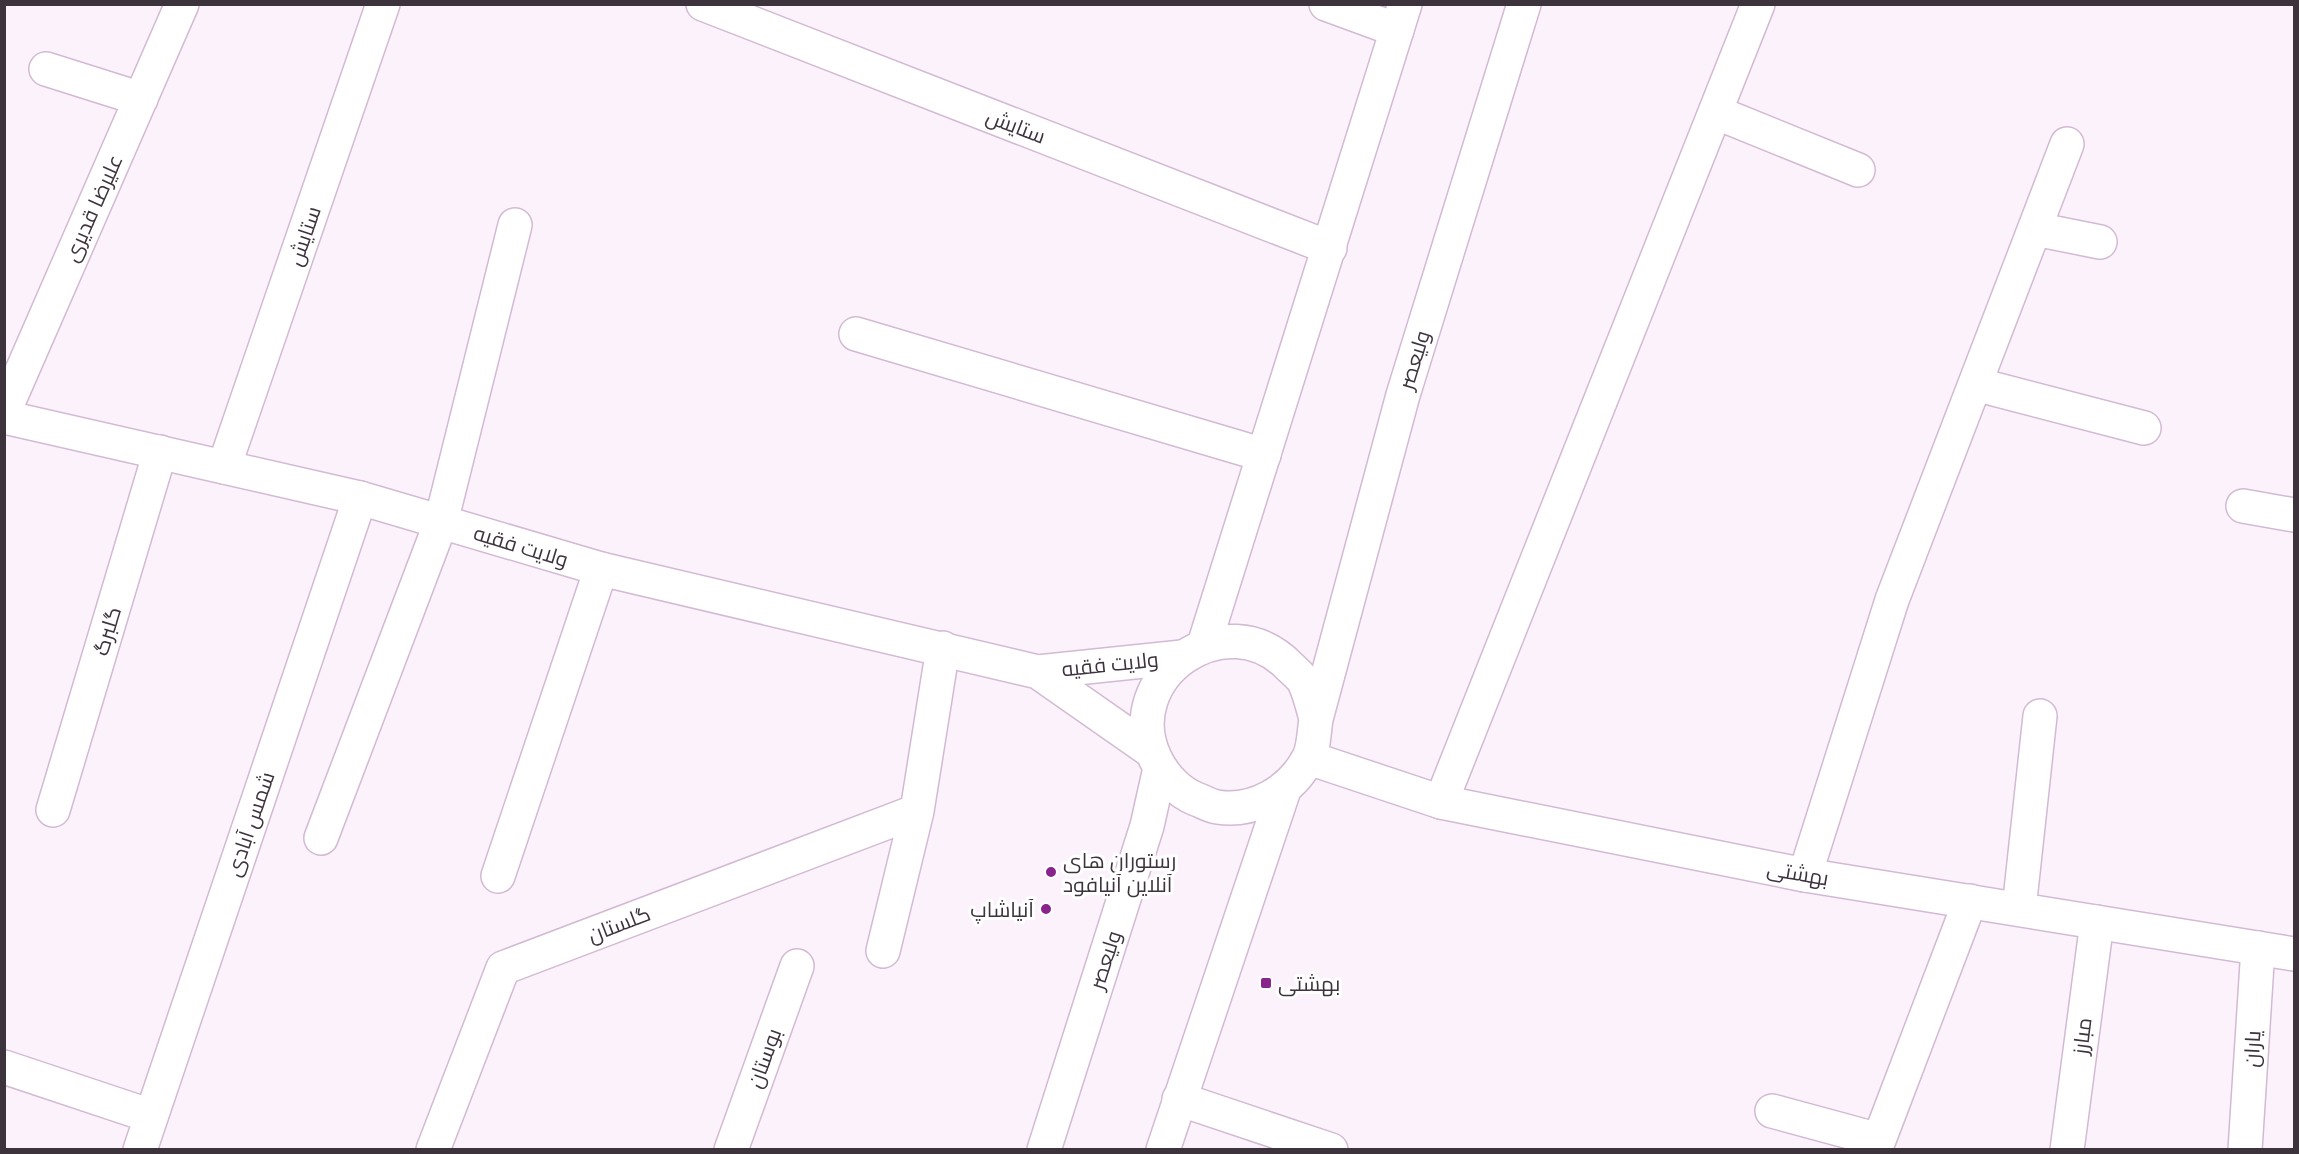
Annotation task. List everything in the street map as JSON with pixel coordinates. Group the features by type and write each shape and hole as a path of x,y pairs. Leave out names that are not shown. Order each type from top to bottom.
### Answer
{"street":[{"name":"علیرضا قدیری","path":"4,412 182,4"},
{"name":"ستایش","path":"224,466 383,4"},
{"name":"ستایش","path":"703,4 1330,248"},
{"path":"1193,651 1264,455 1401,17 1326,4"},
{"name":"ولیعصر","path":"1316,719 1403,395 1524,4"},
{"path":"1441,802 1758,4"},
{"path":"46,69 141,99"},
{"path":"1715,112 1858,170"},
{"path":"1805,875 1892,600 2067,144"},
{"path":"321,838 441,522 516,225"},
{"path":"2035,229 2100,242"},
{"path":"856,334 1264,455"},
{"path":"1975,384 2144,428"},
{"name":"ولایت فقیه","path":"4,417 360,498 601,569 1038,672 1193,651"},
{"name":"گلبرگ","path":"53,810 160,452"},
{"name":"شمس آبادی","path":"150,1140 360,498"},
{"path":"2243,506 2295,515"},
{"path":"498,876 601,569"},
{"path":"1163,1149 1284,790 1309,758 1316,719 1305,682 1278,654 1242,641 1193,651 1164,675 1151,699 1148,725 1156,759 1184,794 1217,807 1252,806 1284,790"},
{"path":"883,951 917,811 943,648"},
{"name":"ولایت فقیه","path":"1038,672 1156,759"},
{"path":"2019,909 2040,716"},
{"name":"بهشتی","path":"1309,758 1441,802 1805,875 2295,954"},
{"name":"ولیعصر","path":"1044,1149 1147,826 1156,759"},
{"name":"گلستان","path":"433,1149 503,968 917,811"},
{"path":"1772,1111 1879,1140 1970,901"},
{"name":"مبارز","path":"2067,1149 2097,922"},
{"name":"یاران","path":"2246,1149 2258,948"},
{"name":"بوستان","path":"732,1149 797,966"},
{"path":"4,1067 150,1140"},
{"path":"1179,1099 1331,1149"}],"place":[{"name":"رستوران های آنلاین آنیافود","path":"1051,872"},
{"name":"آنیاشاپ","path":"1046,909"},
{"name":"بهشتی","path":"1266,983"}]}
